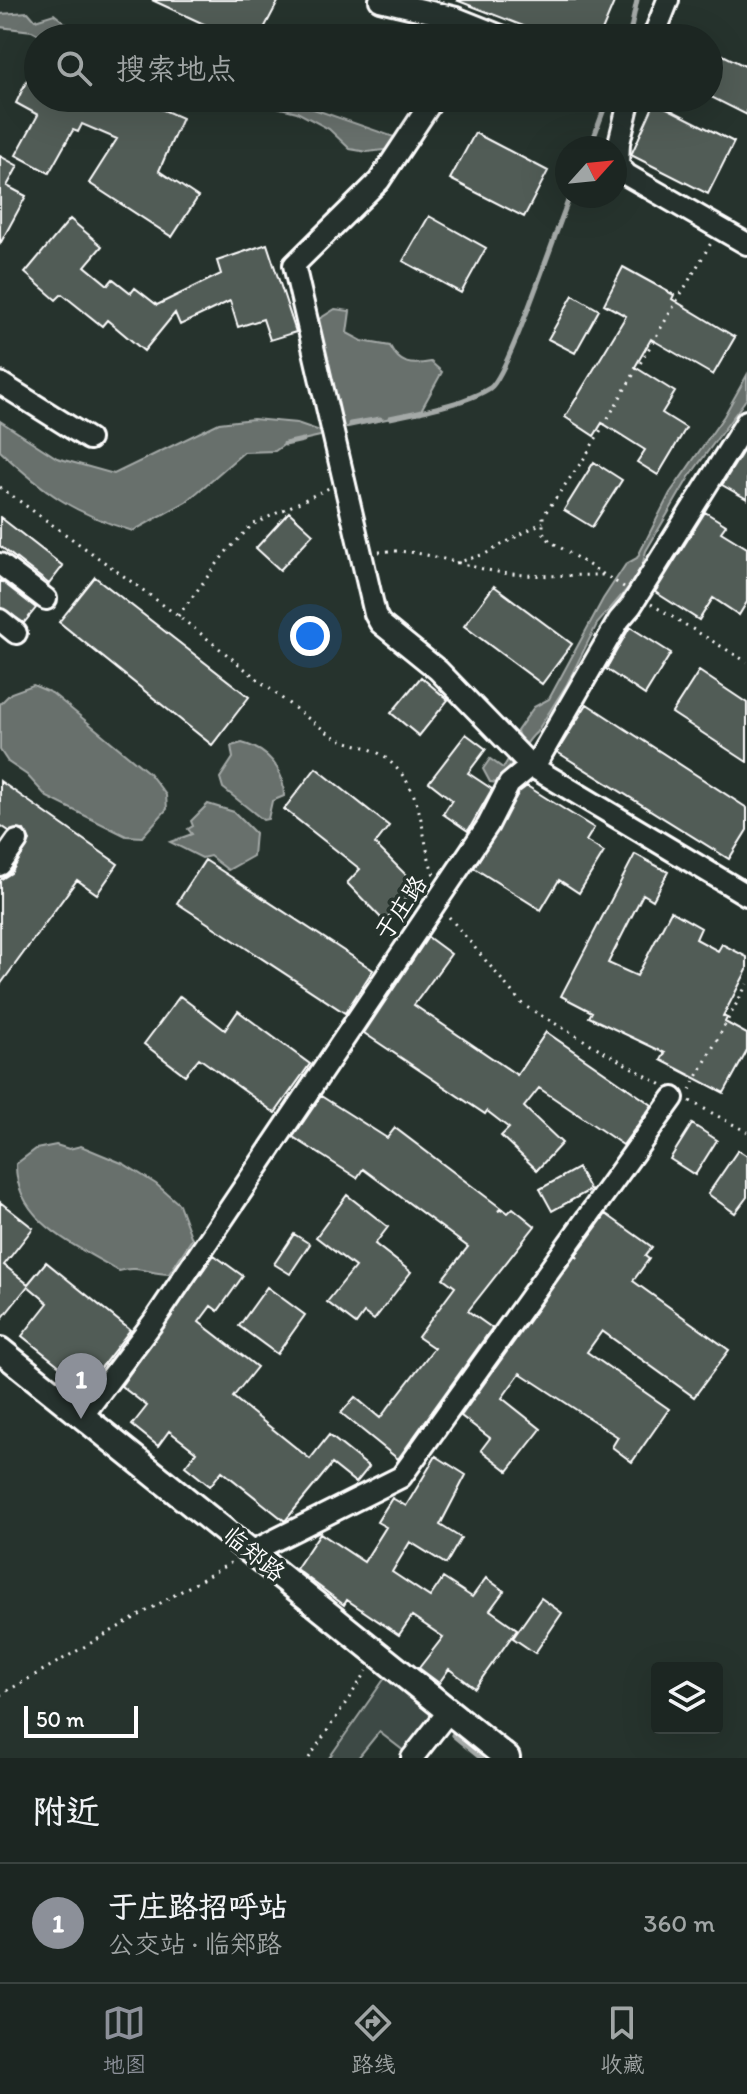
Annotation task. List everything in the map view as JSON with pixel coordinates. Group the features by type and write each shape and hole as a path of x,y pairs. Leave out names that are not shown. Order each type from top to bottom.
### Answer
{"main road":[{"name":"临郑路","path":"0,1350 507,1758"}],"street":[{"path":"380,0 446,24"},
{"path":"659,24 668,0"},
{"path":"425,112 379,181 294,265 343,482 380,623 438,670 531,766 747,895"},
{"path":"627,112 619,143 618,165 627,175 747,244"},
{"path":"0,383 89,439"},
{"name":"于庄路","path":"83,1415 154,1321 488,825 509,784 531,766 619,620 638,596 747,421"},
{"path":"0,564 46,599"},
{"path":"0,865 17,841"},
{"path":"251,1552 401,1477 675,1096"},
{"path":"412,1758 449,1711"}],"path":[{"path":"720,228 585,457 543,516 543,532 550,541 747,662"},
{"path":"178,616 226,552 252,525 343,482"},
{"path":"0,487 178,616 331,734 373,748 385,756 418,801 425,851 439,897 523,1005 675,1096 747,1132"},
{"path":"455,564 485,554 543,522"},
{"path":"360,552 405,551 514,574 604,575"},
{"path":"675,1096 691,1089 747,984"},
{"path":"0,1695 251,1552"},
{"path":"309,1758 378,1654"}],"shaded area":[{"path":"28,12 35,20 54,14 66,24 24,24 24,30 0,27 0,14"},
{"path":"297,112 322,112 397,138 392,149 367,152 350,149 329,129"},
{"path":"335,309 350,311 347,333 362,341 390,346 407,363 431,362 442,372 420,412 338,429 316,321"},
{"path":"747,375 747,398 689,477 646,551 640,574 597,624 567,684 536,733 499,783 490,782 483,769 490,759 503,768 520,740 517,731 534,707 549,699 603,599 626,564 637,558 670,493 724,416"},
{"path":"253,419 297,423 329,434 285,444 275,451 244,452 186,502 133,531 94,517 61,500 0,451 0,421 57,458 114,474 219,423"},
{"path":"33,685 52,693 149,773 166,795 167,809 142,837 126,836 47,797 27,775 8,762 0,750 0,704 11,693"},
{"path":"242,743 267,755 281,777 284,796 272,801 268,819 263,820 223,788 220,778 233,758 231,746"},
{"path":"208,804 234,812 255,833 253,856 228,870 210,856 202,858 170,842 192,834 188,829 193,826 191,821"},
{"path":"56,1145 69,1149 81,1146 124,1164 156,1184 179,1204 192,1239 169,1274 132,1269 119,1271 67,1241 37,1216 18,1184 16,1164 36,1149"},
{"path":"385,1678 432,1715 404,1751 379,1732 358,1758 329,1758"}],"building":[{"path":"152,0 279,0 266,24 204,24"},
{"path":"456,0 615,0 605,24 518,24"},
{"path":"723,55 747,67 747,115 723,103"},
{"path":"24,86 24,107 16,103"},
{"path":"32,112 168,112 182,118 159,171 198,197 172,237 89,183 117,139 82,124 78,132 73,130 49,173 16,155 38,115"},
{"path":"650,112 675,112 734,142 708,194 631,155"},
{"path":"475,133 548,171 524,217 450,179"},
{"path":"0,156 18,166 7,186 26,196 0,244"},
{"path":"429,216 486,248 461,293 403,261"},
{"path":"70,219 102,246 85,266 108,285 113,279 131,293 135,288 157,305 221,274 217,261 267,244 296,332 270,340 263,319 238,327 230,301 180,325 175,313 144,351 107,320 102,326 62,294 56,300 25,273"},
{"path":"623,267 674,295 672,299 735,337 713,375 651,339 635,367 675,392 662,413 686,428 658,475 637,462 645,450 602,423 594,436 565,417 626,316 604,304"},
{"path":"573,295 599,310 575,353 548,339"},
{"path":"747,445 747,499 722,485"},
{"path":"594,462 622,480 592,527 564,510"},
{"path":"289,512 313,534 280,570 256,548"},
{"path":"705,512 726,525 721,532 747,548 747,602 739,615 713,598 699,620 655,592"},
{"path":"0,517 63,566 49,584 0,546"},
{"path":"95,577 249,697 212,745 59,622"},
{"path":"0,580 36,608 24,623 0,607"},
{"path":"494,586 572,644 542,684 464,626"},
{"path":"630,627 671,653 645,695 606,669"},
{"path":"699,671 747,703 747,762 672,713"},
{"path":"421,677 448,700 419,736 391,713"},
{"path":"587,704 747,808 747,830 729,859 557,752"},
{"path":"466,734 486,749 468,773 492,789 468,831 443,814 452,800 429,782"},
{"path":"316,768 389,826 375,844 418,887 384,921 347,883 360,869 284,809"},
{"path":"0,781 118,864 97,894 77,880 0,985 0,880 11,873 30,841 24,830 9,831 0,825"},
{"path":"527,786 594,828 586,841 604,852 579,893 559,880 541,910 474,868 519,792"},
{"path":"635,854 668,872 653,900 643,894 608,963 637,976 671,911 701,928 696,939 718,951 722,944 747,957 747,970 723,1016 727,1018 725,1022 747,1034 747,1051 724,1093 661,1060 665,1053 589,1017 592,1012 561,996"},
{"path":"205,860 373,970 345,1013 177,903"},
{"path":"428,937 451,954 414,1005 517,1075 546,1032 652,1105 623,1145 539,1088 524,1107 562,1143 537,1170 501,1136 509,1128 364,1033"},
{"path":"180,996 225,1030 238,1011 310,1064 275,1113 199,1058 185,1075 144,1044"},
{"path":"321,1096 387,1138 395,1128 501,1208 498,1211 503,1209 508,1213 513,1208 535,1226 468,1311 492,1328 398,1459 341,1413 355,1397 380,1418 434,1348 418,1337 455,1287 443,1278 468,1247 363,1169 357,1178 293,1137"},
{"path":"692,1124 717,1140 695,1175 670,1159"},
{"path":"738,1150 747,1156 747,1197 735,1213 708,1194"},
{"path":"578,1168 590,1190 552,1211 540,1189"},
{"path":"347,1195 388,1227 375,1244 411,1272 374,1320 364,1313 356,1324 327,1302 355,1267 316,1237"},
{"path":"0,1202 33,1228 4,1265 28,1284 46,1262 130,1330 86,1387 22,1336 48,1303 28,1286 0,1321"},
{"path":"606,1214 652,1247 645,1256 649,1259 633,1281 729,1350 694,1397 602,1331 587,1352 669,1409 632,1462 612,1447 618,1437 520,1373 502,1398 541,1429 508,1471 481,1450 490,1438 461,1416 575,1256 578,1258 576,1255"},
{"path":"294,1234 310,1244 290,1274 274,1264"},
{"path":"214,1255 243,1276 218,1311 211,1306 199,1322 257,1367 233,1397 310,1459 329,1435 369,1467 356,1483 332,1464 285,1521 222,1471 210,1486 185,1466 196,1452 169,1431 158,1446 132,1425 147,1406 121,1386"},
{"path":"267,1287 305,1315 277,1354 239,1326"},
{"path":"436,1456 466,1475 440,1525 461,1538 446,1564 410,1542 392,1572 430,1597 443,1578 472,1597 486,1578 504,1591 490,1610 517,1629 475,1688 449,1669 439,1683 419,1668 443,1637 412,1616 399,1635 347,1600 344,1605 296,1569 320,1533 364,1562 386,1527 377,1522 392,1498 406,1506"},
{"path":"541,1598 562,1613 535,1653 513,1638"}],"waterway":[{"path":"632,24 637,0"},
{"path":"594,136 603,112"},
{"path":"420,412 473,396 490,388 498,378 520,330 566,208"},
{"path":"390,418 423,411"},
{"path":"350,424 380,419"},
{"path":"285,444 303,440"},
{"path":"453,1735 481,1758"}],"place":[{"name":"于庄路招呼站","path":"81,1419"}]}
